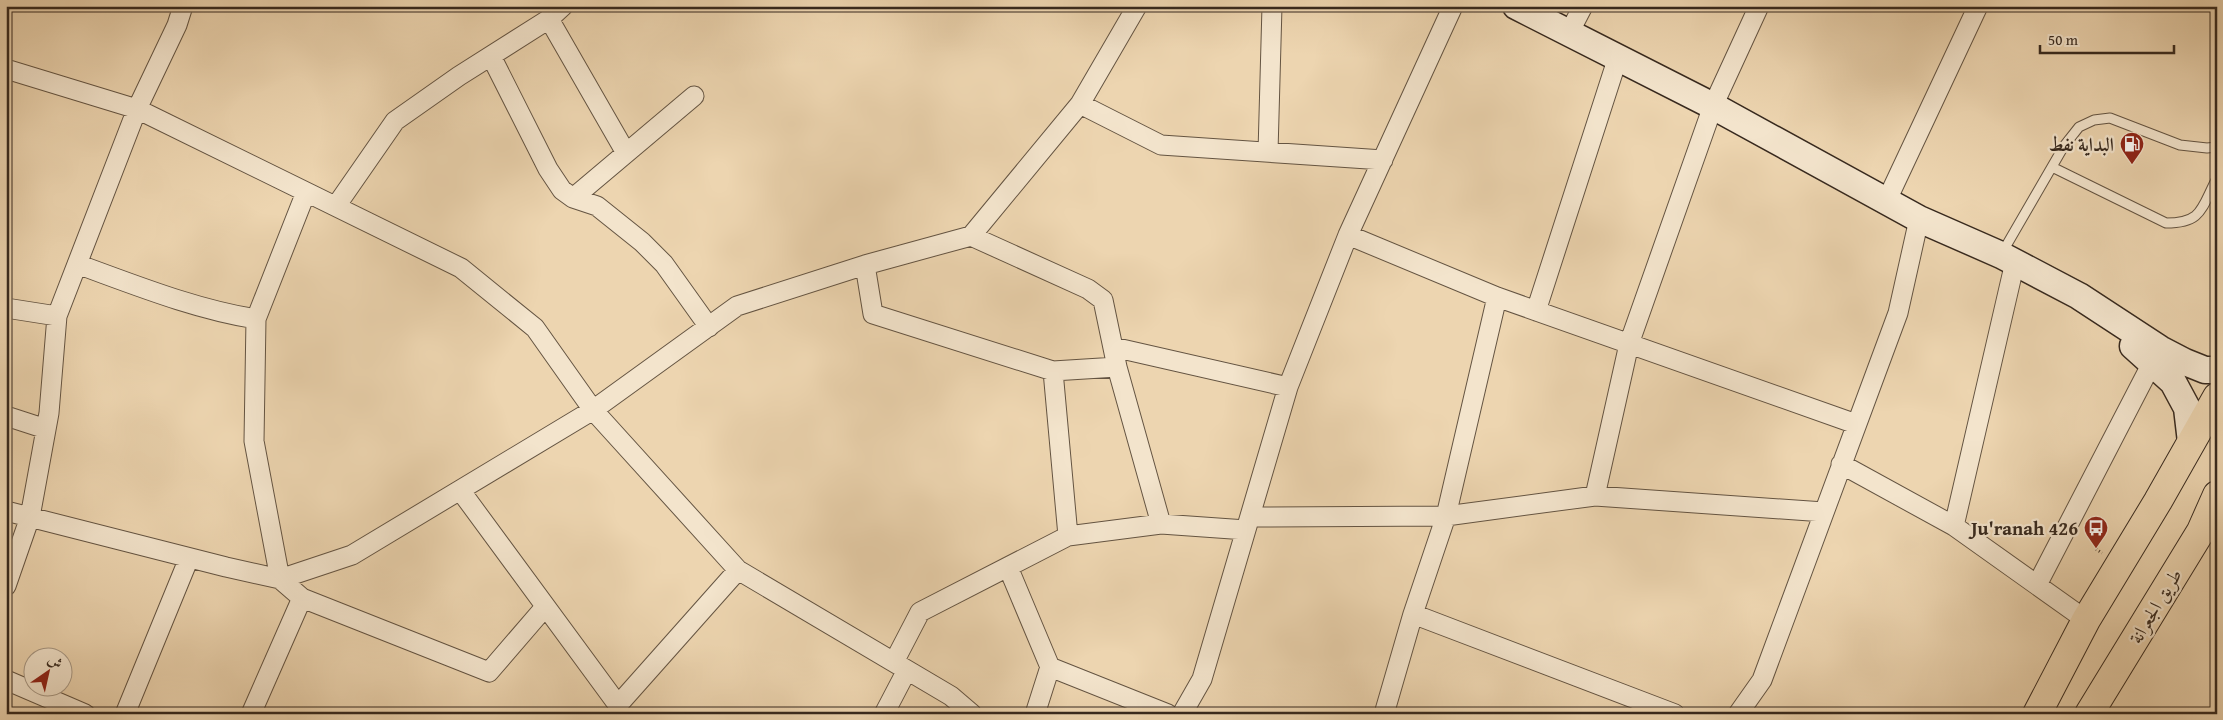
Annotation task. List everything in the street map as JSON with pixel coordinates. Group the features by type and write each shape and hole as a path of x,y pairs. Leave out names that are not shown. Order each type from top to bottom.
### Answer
{"main road":[{"path":"1516,6 1713,106 1918,219 2008,259 2079,296 2160,349 2205,370 2217,370"},
{"path":"2079,296 2173,382 2187,408 2191,442"},
{"path":"2037,714 2086,620 2217,397"},
{"name":"طريق الجعرانة","path":"2089,714 2209,523 2217,495"}],"street":[{"path":"6,586 30,517 46,429 57,316 137,109 177,25 183,6"},
{"path":"336,206 395,121 549,19 563,6"},
{"path":"280,578 352,555 593,410 737,306 865,265 971,236 1080,104 1138,6"},
{"path":"1268,152 1272,6"},
{"path":"1182,714 1202,679 1288,387 1348,235 1453,6"},
{"path":"1569,33 1583,6"},
{"path":"1594,496 1629,344 1713,106 1759,6"},
{"path":"1886,202 1978,6"},
{"path":"549,19 626,153"},
{"path":"491,56 548,169 562,190 573,198 597,206 642,242 664,264 709,326"},
{"path":"1536,311 1618,57"},
{"path":"6,69 137,109 461,268 535,328 593,410 738,570 951,696 972,714"},
{"path":"573,198 694,96"},
{"path":"1080,104 1161,145 1383,160"},
{"path":"280,578 254,441 256,319 306,192"},
{"path":"1738,714 1762,680 1898,313 1918,219"},
{"path":"1348,235 1498,297 1856,424"},
{"path":"971,236 1088,288 1103,300 1116,367 1161,524"},
{"path":"1954,526 2008,259"},
{"path":"77,264 167,296 233,315 256,319"},
{"path":"865,265 873,314 1053,372 1116,367"},
{"path":"1384,714 1413,614 1446,516 1498,297"},
{"path":"6,308 57,316"},
{"path":"1113,347 1288,387"},
{"path":"2037,586 2152,363"},
{"path":"1053,372 1068,536"},
{"path":"6,416 46,429"},
{"path":"1841,464 1954,526 2086,620"},
{"path":"460,490 618,709 738,570"},
{"path":"884,714 920,612 1068,536 1161,524 1446,516 1594,496 1824,512"},
{"path":"6,511 189,558 280,578 302,598 489,672 545,607"},
{"path":"125,714 189,558"},
{"path":"1008,567 1050,667 1035,714"},
{"path":"251,714 302,598"},
{"path":"1413,614 1675,714"},
{"path":"1050,667 1168,714"},
{"path":"6,680 85,714"}],"lane":[{"path":"2008,259 2052,167 2064,146 2079,127 2094,120 2110,118 2180,145 2207,148 2217,147"},
{"path":"2052,167 2166,223 2184,223 2196,217 2217,178"}],"place":[{"name":"البداية نفط","path":"2132,165"},
{"name":"Ju'ranah 426","path":"2096,549"}]}
